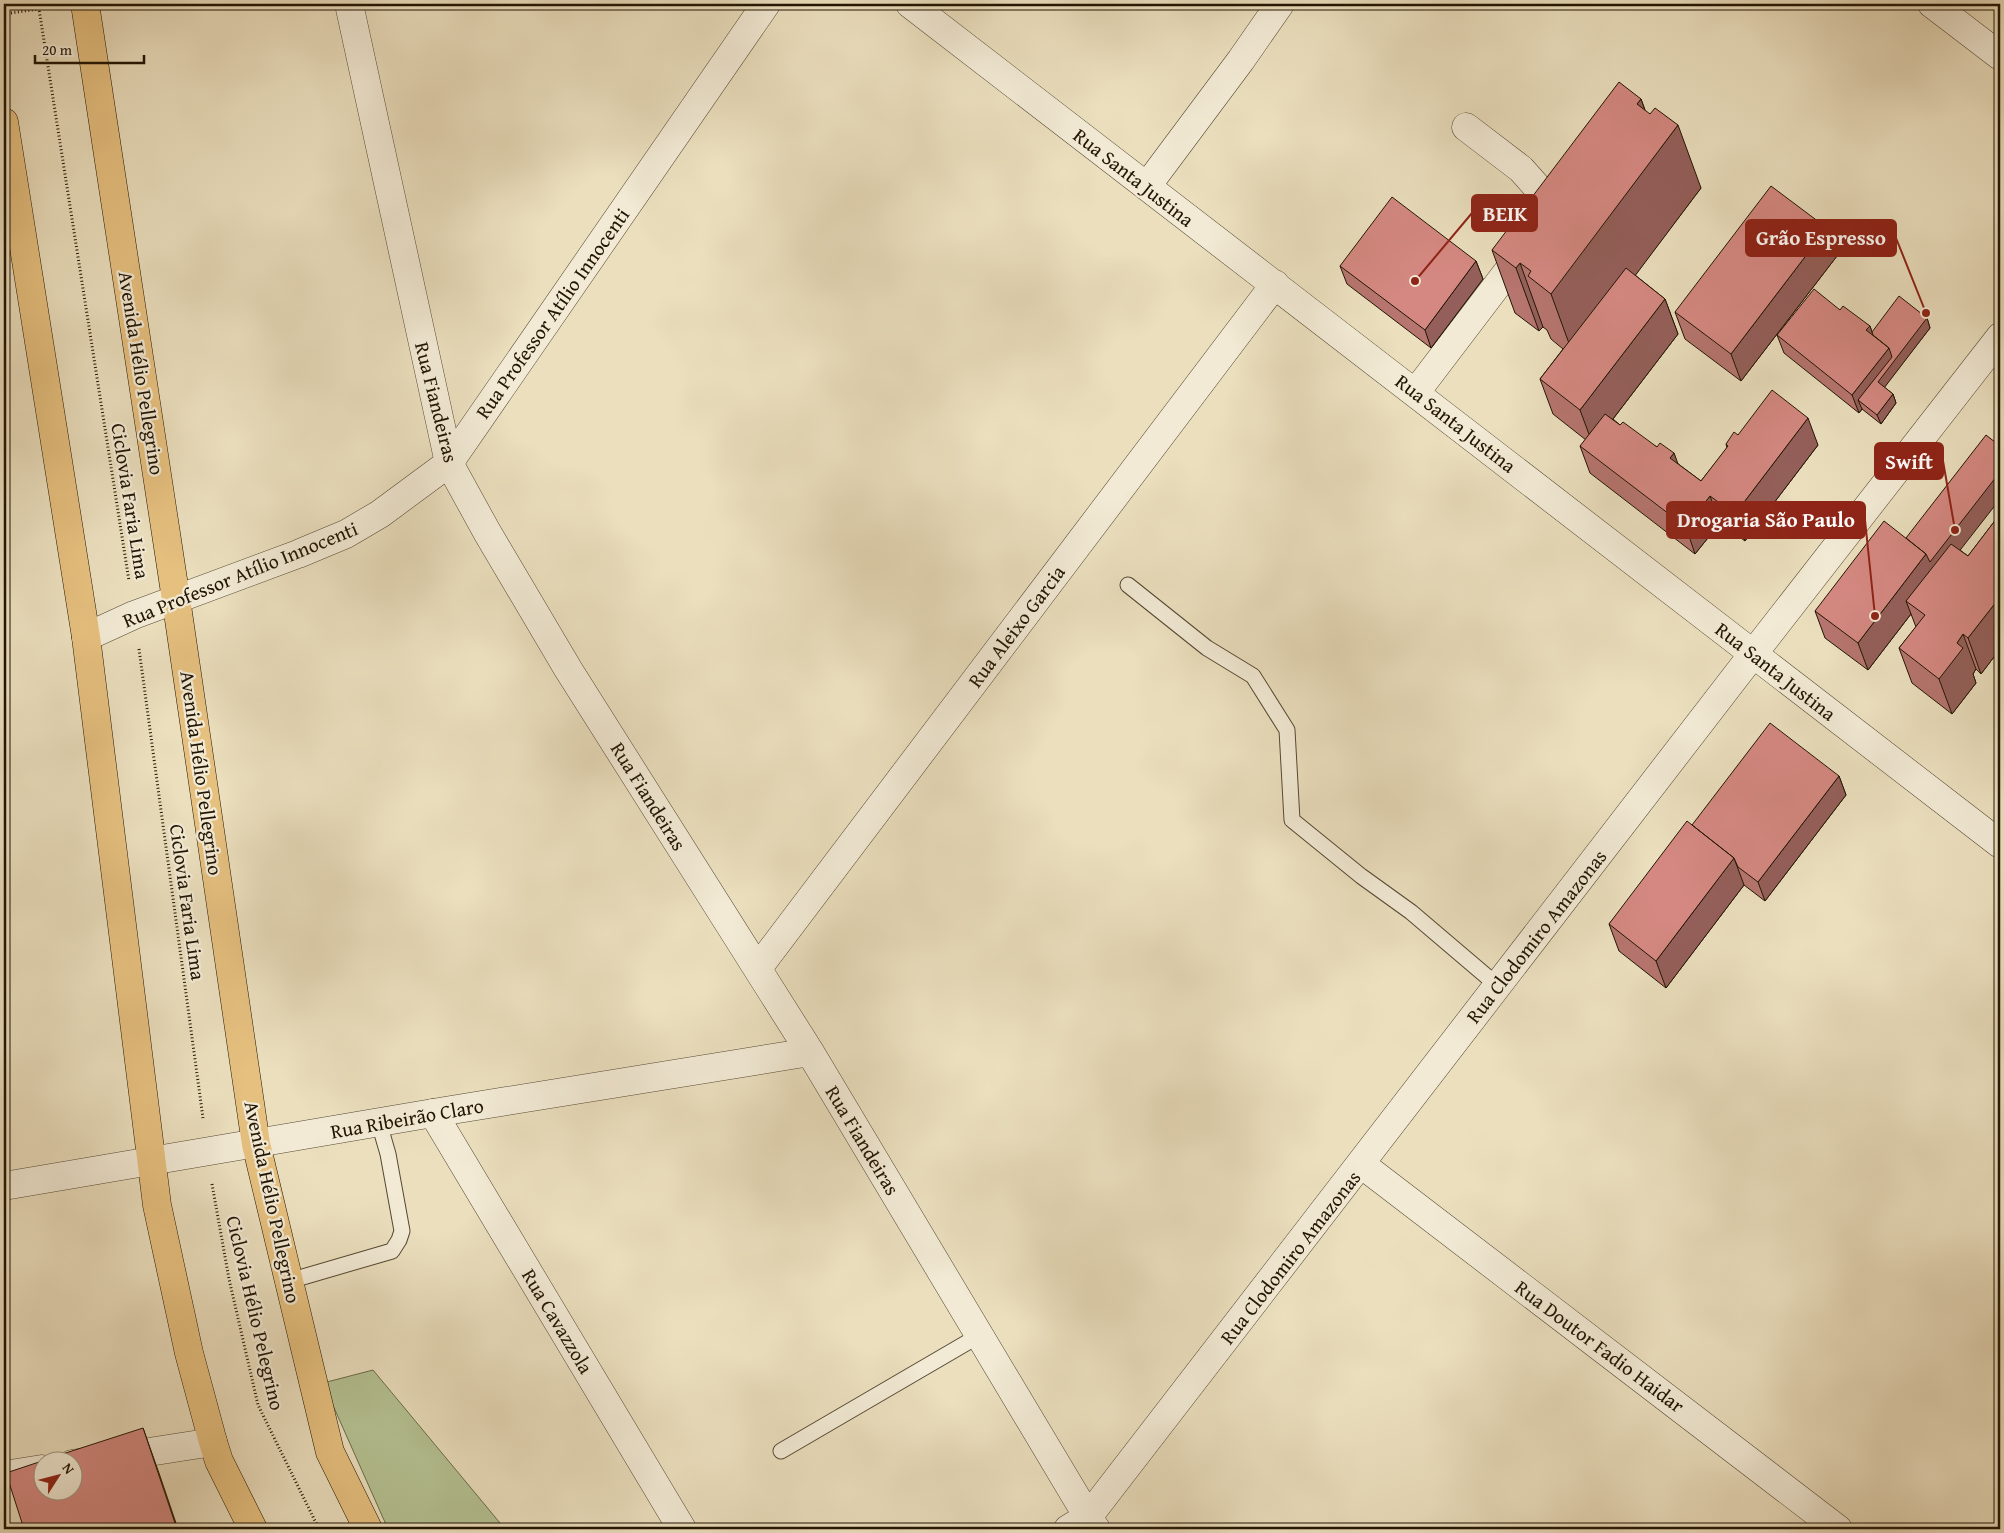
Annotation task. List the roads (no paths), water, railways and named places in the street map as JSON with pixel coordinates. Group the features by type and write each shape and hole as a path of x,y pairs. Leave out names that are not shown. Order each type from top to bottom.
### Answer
{"main road":[{"name":"Avenida Hélio Pellegrino","path":"85,4 176,599 256,1144 330,1452 368,1529"},
{"path":"4,122 13,242 86,637 159,1214 189,1353 213,1442 219,1461 254,1529"}],"street":[{"name":"Rua Fiandeiras","path":"348,4 449,463 487,532 568,669 810,1052 980,1335 1084,1525"},
{"name":"Rua Professor Atílio Innocenti","path":"86,637 134,615 298,554 346,534 380,514 449,463 766,4"},
{"name":"Rua Santa Justina","path":"910,4 1416,392 2000,844"},
{"path":"1146,186 1241,60 1280,4"},
{"path":"1932,4 2000,56"},
{"path":"1416,392 1540,229 1546,209 1537,187 1521,169 1466,127"},
{"name":"Rua Aleixo Garcia","path":"758,968 1275,284"},
{"name":"Rua Clodomiro Amazonas","path":"1084,1525 1753,654 2000,337"},
{"name":"Rua Ribeirão Claro","path":"4,1186 433,1113 810,1052"},
{"name":"Rua Cavazzola","path":"433,1113 682,1529"},
{"name":"Rua Doutor Fadio Haidar","path":"1362,1164 1838,1529"},
{"path":"82,1462 213,1442"},
{"path":"4,1475 32,1471"}],"lane":[{"path":"1128,586 1207,648 1253,676 1287,730 1292,820 1361,876 1411,912 1498,986"},
{"path":"289,1281 392,1251 399,1240 402,1231 388,1154 380,1123"},
{"path":"781,1451 980,1335"}],"place":[{"name":"BEIK","path":"1415,281"},
{"name":"Grão Espresso","path":"1926,313"},
{"name":"Swift","path":"1955,530"},
{"name":"Drogaria São Paulo","path":"1875,616"}]}
